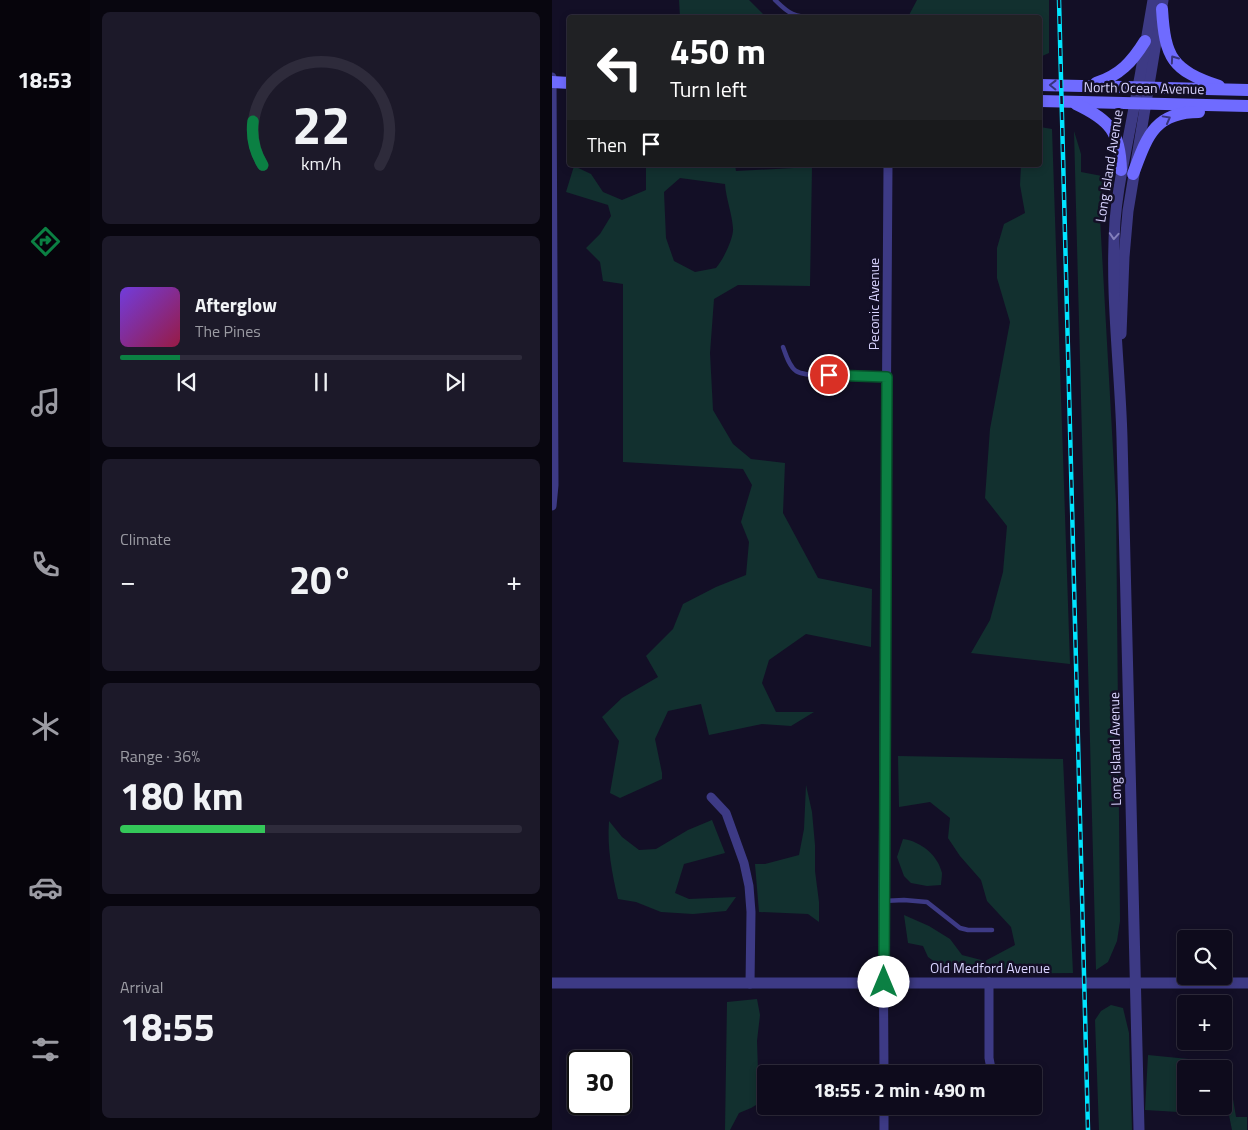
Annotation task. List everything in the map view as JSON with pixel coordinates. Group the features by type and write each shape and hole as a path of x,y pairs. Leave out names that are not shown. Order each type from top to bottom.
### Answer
{"main road":[{"path":"1163,4 1166,42 1173,60 1194,77 1230,90"},
{"path":"1088,86 1122,71 1134,58 1145,41"},
{"path":"552,82 567,83"},
{"name":"North Ocean Avenue","path":"1042,85 1248,90"},
{"name":"North Ocean Avenue","path":"1042,101 1248,107"},
{"path":"1071,102 1098,116 1110,128 1118,142 1127,172"},
{"path":"1127,172 1148,137 1158,124 1166,119 1188,112 1215,112 1248,107"}],"street":[{"name":"Long Island Avenue","path":"1143,88 1145,41 1153,0"},
{"name":"Long Island Avenue","path":"1139,1130 1126,555 1120,368 1114,319 1113,267 1115,220 1163,4"},
{"path":"552,77 554,485 552,506"},
{"name":"Peconic Avenue","path":"884,1065 883,901 888,167"},
{"path":"711,797 726,813 744,863 749,886 750,984"},
{"path":"989,982 990,1065"},
{"name":"Old Medford Avenue","path":"552,983 1248,983"},
{"path":"884,1115 884,1130"}],"lane":[{"path":"774,0 788,13 794,15"},
{"path":"783,347 790,364 797,371 810,375 887,377"},
{"path":"883,901 927,902 960,928 992,930"}],"green space":[{"path":"679,0 749,0 764,15 680,15"},
{"path":"917,0 1049,0 1049,53 1042,56 1042,15 909,15"},
{"path":"1042,127 1052,129 1070,664 971,653 990,620 1003,572 1007,526 985,498 990,429 1010,322 997,278 997,248 1004,224 1025,213 1020,185 1021,167 1042,167"},
{"path":"1074,131 1081,154 1081,172 1102,176 1105,184 1100,218 1116,503 1120,921 1117,941 1108,962 1096,970"},
{"path":"574,167 591,174 603,192 622,200 646,190 646,167 735,167 736,171 812,167 810,286 738,285 714,299 710,353 713,410 733,444 751,459 785,463 783,513 818,578 872,589 871,647 806,634 769,660 762,683 776,712 814,712 791,726 762,724 709,735 701,704 668,711 655,739 662,779 620,798 610,793 619,741 602,717 622,698 658,677 646,656 673,629 683,604 716,587 746,575 749,542 741,522 752,485 743,469 623,462 623,284 603,281 600,262 586,248 600,234 611,216 608,205 566,192","holes":["680,178 725,184 733,232 725,254 716,268 695,272 674,261 666,238 664,192"]},
{"path":"898,756 1063,759 1073,973 963,974 942,967 928,957 923,946 908,943 904,915 929,926 950,939 962,955 985,961 1015,945 1011,927 987,901 981,880 960,856 948,838 950,818 930,802 899,807"},
{"path":"806,785 812,812 819,922 808,914 759,912 755,864 765,864 799,855 804,829"},
{"path":"712,820 725,853 684,864 675,893 689,899 736,897 726,911 693,914 661,912 636,902 618,899 611,860 609,821 622,837 639,850 656,849 688,830"},
{"path":"903,839 922,846 937,860 942,873 941,885 927,886 911,883 904,876 897,857"},
{"path":"757,999 760,1015 757,1041 757,1104 739,1113 730,1130 725,1130 727,1002"},
{"path":"1111,1005 1123,1008 1129,1033 1132,1130 1099,1130 1095,1020 1101,1011"},
{"path":"1148,1055 1199,1060 1177,1060 1177,1112 1145,1110"},
{"path":"1232,1093 1236,1117 1247,1117 1247,1130 1232,1130 1229,1115 1232,1115"}],"railway":[{"path":"1059,0 1088,1130"}],"route":[{"path":"829,375 887,377 884,982"}]}
